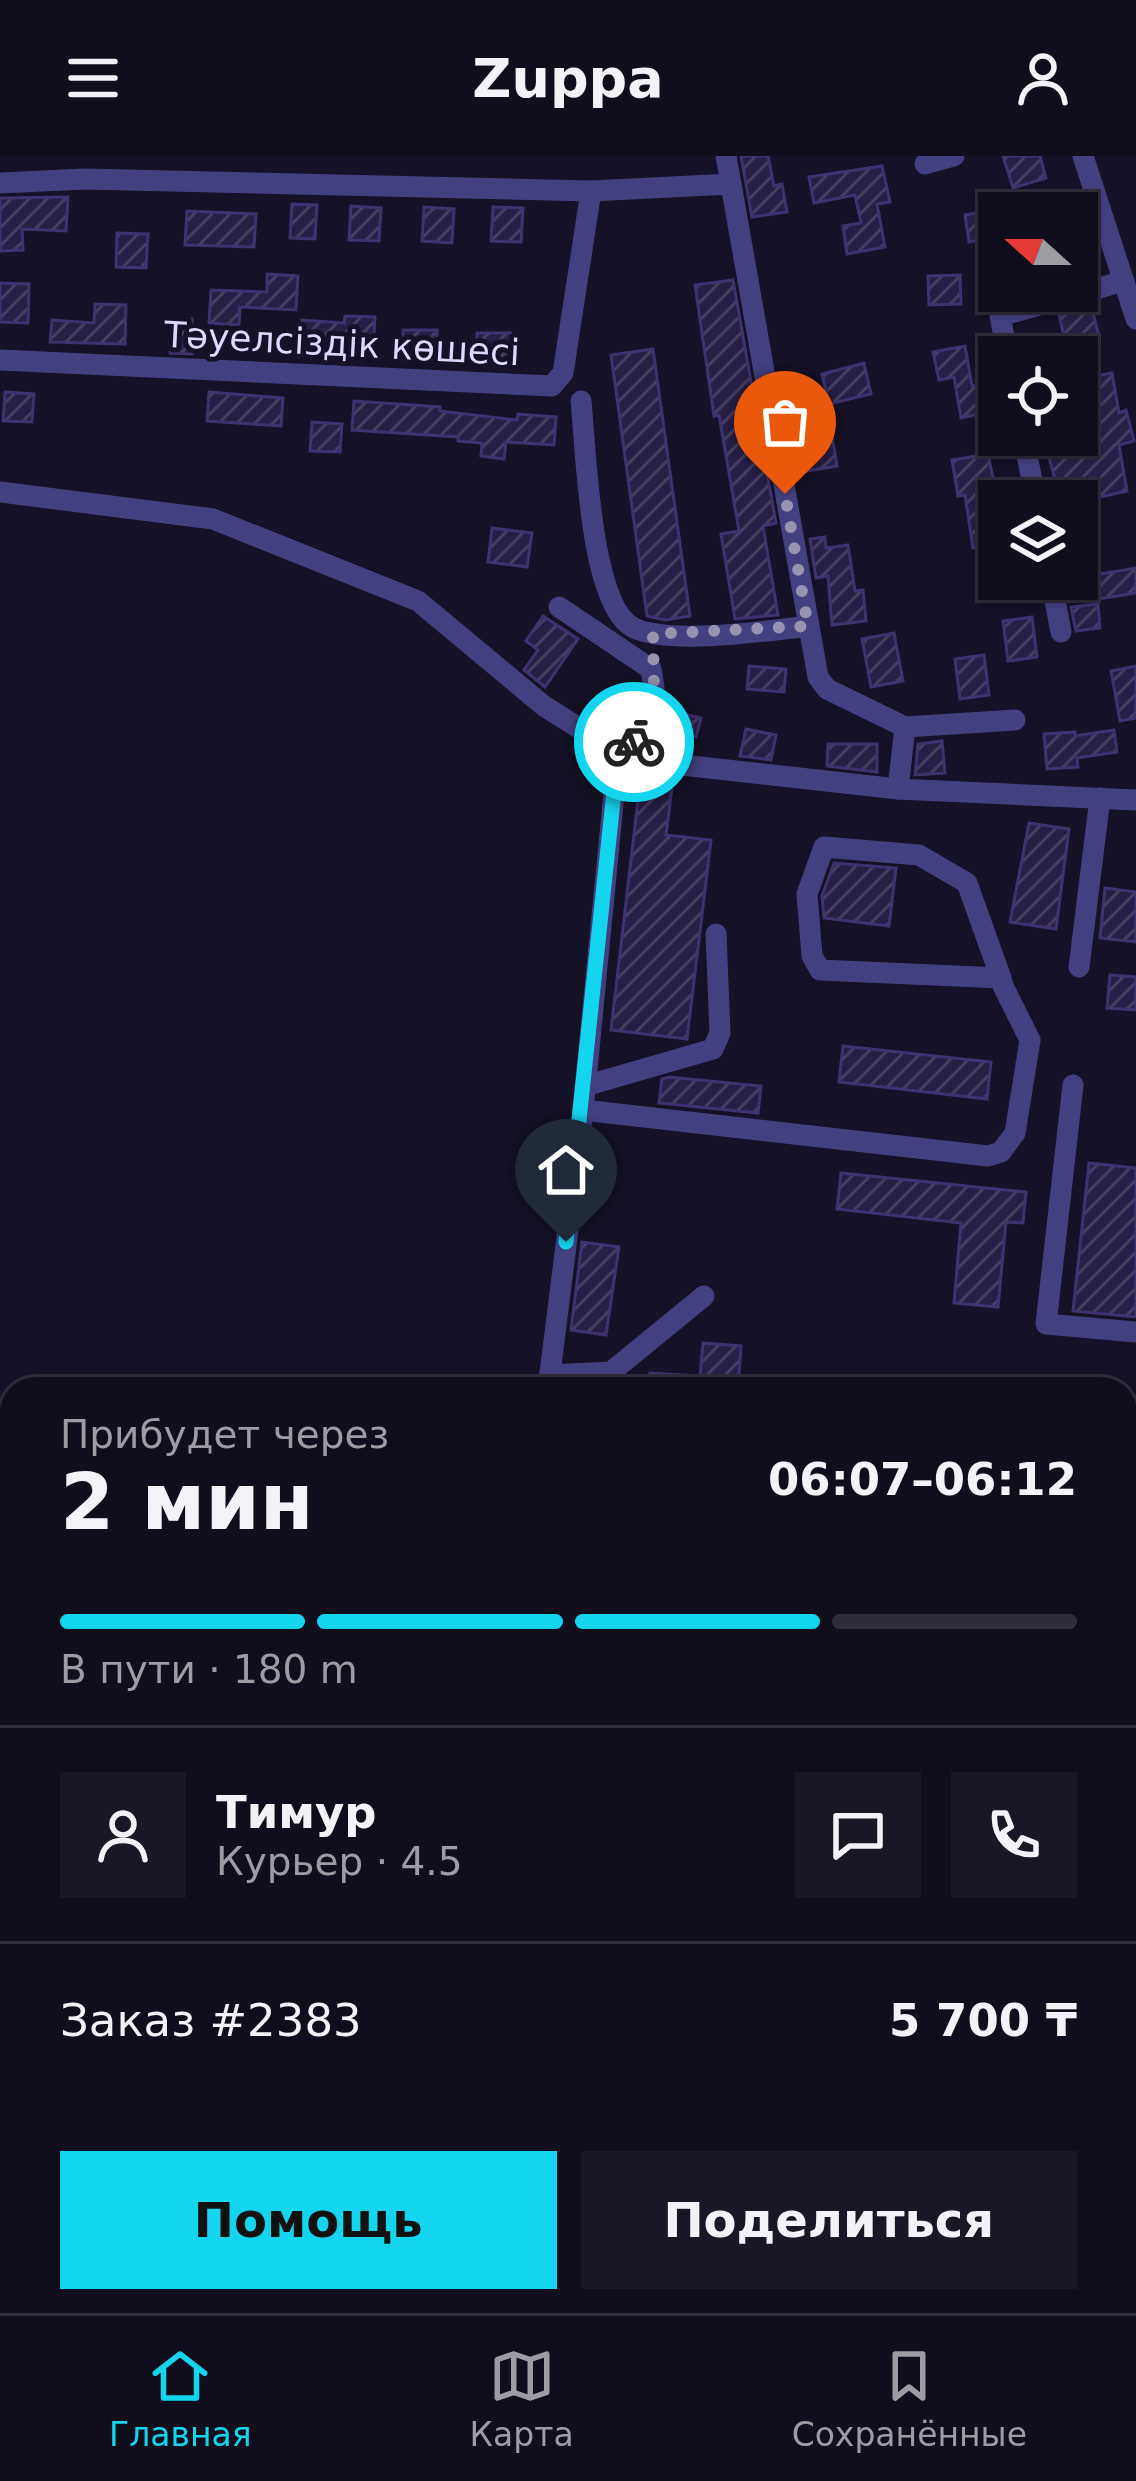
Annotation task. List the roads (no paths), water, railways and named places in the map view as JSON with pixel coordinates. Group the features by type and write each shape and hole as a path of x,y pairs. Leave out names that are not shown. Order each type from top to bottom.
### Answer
{"street":[{"path":"726,156 818,677 827,688 905,727 1015,720"},
{"path":"925,164 954,156"},
{"path":"1083,156 1136,319"},
{"path":"0,183 85,179 591,191 731,184"},
{"name":"Тәуелсіздік көшесі","path":"0,360 552,386 563,373 591,191"},
{"path":"1004,336 1000,316 1124,281"},
{"path":"581,401 604,587 620,620 653,634 808,626"},
{"path":"0,492 213,519 418,601 544,706 638,760 898,789 1136,800"},
{"path":"1055,600 1061,632"},
{"path":"559,607 651,669"},
{"path":"550,1377 586,1085 616,773 638,760 654,688 653,634"},
{"path":"898,789 905,727"},
{"path":"1079,967 1100,798"},
{"path":"583,1110 988,1156 1001,1152 1016,1133 1030,1040 1001,979 968,883 919,855 824,847 807,894 812,956 820,970 1001,979"},
{"path":"586,1085 713,1049 720,1033 716,934"},
{"path":"1072,1085 1046,1324 1136,1332"},
{"path":"580,1377 611,1372 704,1297"}]}
